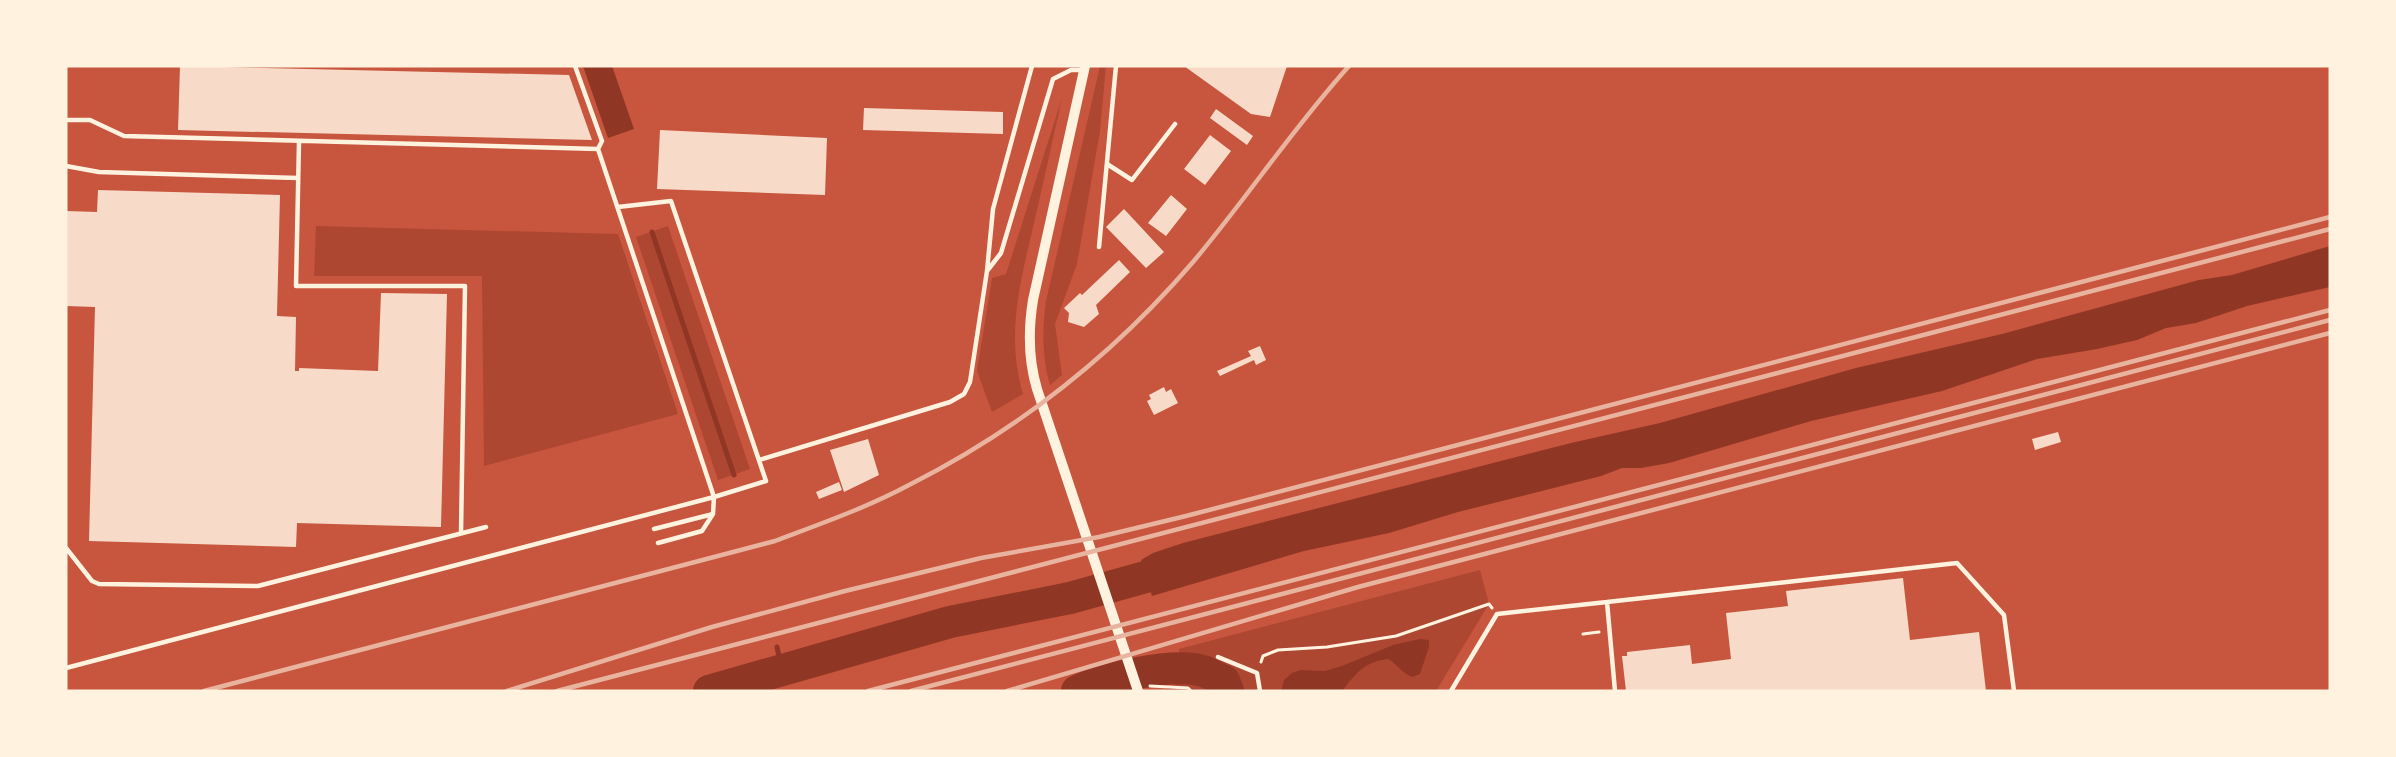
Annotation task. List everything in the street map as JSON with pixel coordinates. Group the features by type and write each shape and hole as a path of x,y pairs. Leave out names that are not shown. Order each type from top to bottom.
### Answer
{"street":[{"path":"1085,68 1030,320 1030,357 1037,389 1142,689"}],"lane":[{"path":"575,66 602,141 598,149 714,497 713,514 702,531 658,543"},
{"path":"759,460 950,402 964,394 970,382 987,271 993,209 1032,66"},
{"path":"1099,247 1116,66"},
{"path":"987,271 1001,253 1053,79 1071,70 1085,68"},
{"path":"66,120 90,120 124,136 598,149"},
{"path":"1107,164 1132,180 1175,124"},
{"path":"299,142 296,286 465,286 461,533"},
{"path":"66,166 99,172 298,178"},
{"path":"66,668 714,497 766,481 670,201 618,207"},
{"path":"654,530 713,514"},
{"path":"66,548 92,580 99,584 258,586 486,527"},
{"path":"1450,691 1497,614 1957,563 2004,615 2014,691"},
{"path":"1607,602 1615,691"},
{"path":"1218,657 1257,673 1260,691"}],"path":[{"path":"1257,673 1263,656 1278,650 1327,647 1396,636 1489,604 1497,614"},
{"path":"1583,634 1610,631"},
{"path":"1142,689 1153,685 1188,688 1191,691"}],"shaded area":[{"path":"583,66 612,66 634,129 608,138"},
{"path":"1100,66 1106,66 1100,131 1077,264 1055,324 1062,375 1050,385 1045,364 1044,343 1046,301"},
{"path":"1062,98 1017,306 1015,349 1023,394 992,412 977,371 992,278 1006,274"},
{"path":"316,226 618,234 678,414 484,466 482,276 314,276"},
{"path":"668,226 750,469 718,480 636,237"},
{"path":"2330,246 2330,287 2247,306 2196,323 2166,328 2137,340 2037,359 1942,391 1811,421 1669,463 1641,468 1622,468 1601,476 1458,512 1389,533 1304,551 1152,596 1141,560 1153,553 1183,543 1571,443 1660,423 1856,368 2002,334 2199,280 2232,275"},
{"path":"1480,570 1489,604 1436,691 1164,691 1183,678 1179,649"},
{"path":"1420,639 1429,640 1429,647 1420,674 1412,677 1388,659 1366,666 1342,691 1281,691 1284,680 1300,670 1325,671 1393,645"},
{"path":"1118,677 1123,691 1077,691 1096,682"}],"building":[{"path":"180,66 569,75 592,140 178,130"},
{"path":"1184,66 1287,66 1270,117 1251,114"},
{"path":"864,108 1003,112 1003,134 863,130"},
{"path":"1216,109 1253,136 1247,145 1210,118"},
{"path":"660,130 827,138 825,195 657,189"},
{"path":"1210,135 1231,151 1205,185 1184,169"},
{"path":"98,190 280,195 277,316 296,317 295,371 299,371 299,368 378,371 381,293 447,294 441,527 297,523 296,547 89,541 95,307 66,306 66,211 97,212"},
{"path":"1171,195 1187,209 1166,236 1148,223"},
{"path":"1124,209 1164,252 1146,268 1106,227"},
{"path":"1119,260 1130,272 1096,305 1099,314 1084,327 1068,322 1069,313 1064,308 1080,293 1082,295"},
{"path":"1260,346 1266,360 1256,365 1254,360 1220,376 1217,371 1251,356 1248,351"},
{"path":"1164,387 1166,392 1171,389 1178,403 1154,415 1147,401 1151,399 1149,395"},
{"path":"2058,432 2061,442 2035,450 2032,439"},
{"path":"868,439 879,475 844,492 830,450"},
{"path":"839,482 842,490 819,499 816,492"},
{"path":"1903,578 1910,640 1979,632 1986,691 1626,691 1622,656 1627,656 1627,652 1690,645 1692,664 1731,659 1726,613 1788,606 1786,591"}],"waterway":[{"path":"652,232 734,475"},
{"path":"709,691 950,622 1070,598 1185,566"},
{"path":"777,647 782,670"},
{"path":"1077,691 1121,677 1175,668 1208,673 1224,681 1228,691"}],"railway":[{"path":"204,691 775,541 843,515 909,485 988,440 1026,415 1131,328 1193,262 1349,66"},
{"path":"507,691 712,627 845,591 981,558 1099,537 1186,516 2330,217"},
{"path":"557,691 2330,229"},
{"path":"868,691 2330,310"},
{"path":"911,691 2330,320"},
{"path":"1007,691 1358,587 2330,333"}]}
